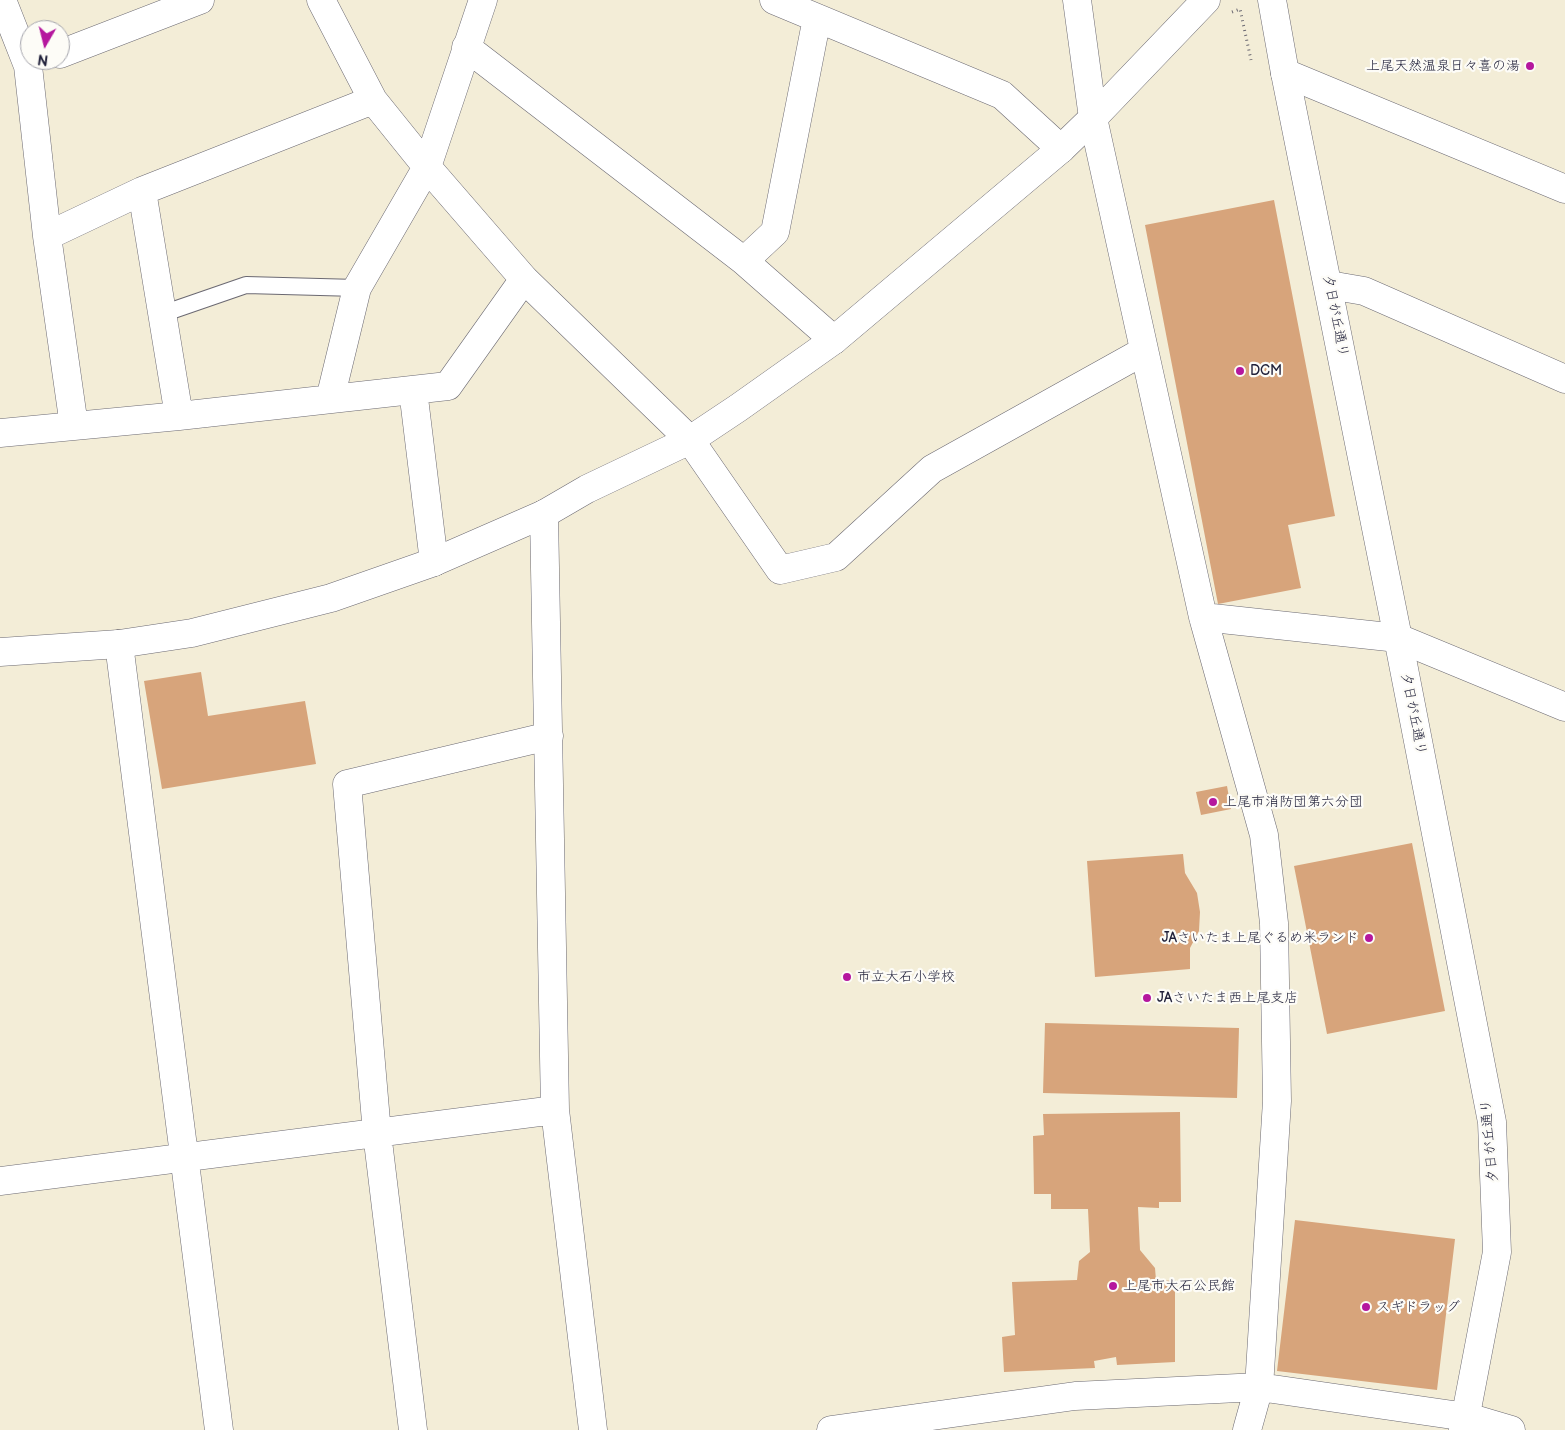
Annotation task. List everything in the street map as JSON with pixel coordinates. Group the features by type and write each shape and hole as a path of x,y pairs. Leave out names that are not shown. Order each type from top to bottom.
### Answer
{"street":[{"path":"2,0 20,33"},
{"path":"70,50 200,0"},
{"path":"321,0 373,100 427,167 524,280 690,440 780,570 836,557 932,469 1144,351"},
{"path":"330,399 357,288 427,167 483,0"},
{"path":"774,0 1002,95 1061,149"},
{"path":"1077,0 1093,118 1203,618 1264,835 1274,923 1277,1101 1259,1386 1246,1430"},
{"path":"0,652 119,644 192,633 331,598 434,562 544,514 587,489 690,440 834,340 1061,149 1206,0"},
{"name":"夕日が丘通り","path":"1272,0 1492,1122 1497,1252 1465,1424"},
{"path":"744,261 775,232 818,18"},
{"path":"466,47 744,261 834,340"},
{"path":"36,70 48,236 74,426"},
{"path":"1285,73 1565,189"},
{"path":"48,236 142,191 373,100"},
{"path":"142,191 179,416"},
{"path":"0,433 179,416 448,386 524,280"},
{"path":"1329,285 1364,291 1565,379"},
{"path":"413,390 434,562"},
{"path":"544,514 555,1110 593,1430"},
{"path":"1203,618 1398,638 1565,707"},
{"path":"119,644 219,1430"},
{"path":"413,1430 377,1133 347,784 549,736"},
{"path":"0,1181 555,1110"},
{"path":"831,1430 1075,1396 1259,1386 1465,1424 1511,1430"}],"lane":[{"path":"162,314 246,285 357,288"}],"path":[{"path":"1231,12 1240,8 1252,66"}],"building":[{"name":"DCM","path":"1274,200 1335,516 1288,525 1301,588 1218,604 1145,225"},
{"path":"201,672 208,716 305,701 316,764 162,789 144,681"},
{"path":"1227,786 1231,809 1201,815 1196,792"},
{"path":"1412,843 1445,1011 1327,1034 1294,866"},
{"path":"1183,854 1185,873 1197,893 1200,912 1199,931 1190,948 1190,969 1095,977 1087,861"},
{"path":"1045,1023 1239,1028 1237,1098 1043,1093"},
{"path":"1180,1112 1181,1202 1159,1202 1159,1208 1138,1207 1140,1250 1155,1268 1156,1280 1175,1281 1175,1362 1117,1365 1116,1357 1094,1361 1095,1368 1004,1372 1002,1337 1015,1335 1012,1282 1077,1280 1079,1261 1090,1252 1088,1209 1051,1209 1051,1194 1034,1194 1033,1136 1044,1135 1043,1114"},
{"path":"1295,1220 1455,1239 1437,1390 1277,1371"}],"place":[{"name":"上尾天然温泉日々喜の湯","path":"1530,66"},
{"name":"DCM","path":"1240,371"},
{"name":"上尾市消防団第六分団","path":"1213,802"},
{"name":"JAさいたま上尾ぐるめ米ランド","path":"1369,938"},
{"name":"市立大石小学校","path":"847,977"},
{"name":"JAさいたま西上尾支店","path":"1147,998"},
{"name":"上尾市大石公民館","path":"1113,1286"},
{"name":"スギドラッグ","path":"1366,1307"}]}
